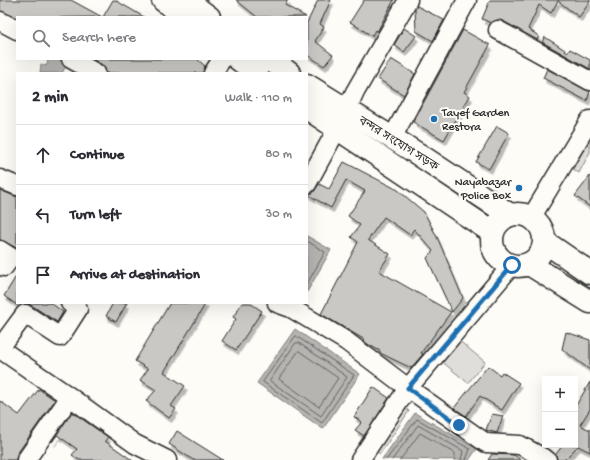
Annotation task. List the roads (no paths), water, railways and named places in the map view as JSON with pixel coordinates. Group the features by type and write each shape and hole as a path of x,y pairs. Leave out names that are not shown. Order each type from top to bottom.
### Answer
{"highway":[{"path":"163,0 183,16"},
{"path":"186,0 208,16"},
{"path":"239,60 256,72"},
{"path":"270,60 288,72"},
{"name":"বন্দর সংযোগ সড়ক","path":"308,86 510,215"},
{"name":"বন্দর সংযোগ সড়ক","path":"308,109 492,232"},
{"path":"590,273 545,242 540,226 531,218 519,214 510,215 502,219 492,232 491,241 493,250 504,262 521,264 590,302"},
{"path":"521,264 536,258 545,242"}],"street":[{"path":"347,110 354,92 408,0"},
{"path":"392,138 467,0"},
{"path":"0,21 16,29"},
{"path":"498,30 590,81"},
{"path":"73,60 94,72"},
{"path":"214,72 221,60"},
{"path":"531,218 590,120"},
{"path":"308,182 338,129"},
{"path":"0,179 16,186"},
{"path":"360,460 408,388 521,264"},
{"path":"71,304 78,309 60,337 25,314 0,348 135,444 167,460"},
{"path":"280,304 291,308 346,341 408,388 486,443 520,445 548,460"},
{"path":"26,460 70,397"}],"water":[{"path":"46,60 60,60 67,64 63,72 40,72 41,64 46,66 48,62"},
{"path":"308,237 331,250 308,290"},
{"path":"295,329 360,374 323,429 257,383"},
{"path":"415,413 477,449 469,460 382,459"}],"place":[{"name":"Tayef Garden Restora","path":"434,119"},
{"name":"Nayabazar Police Box","path":"519,188"}]}
